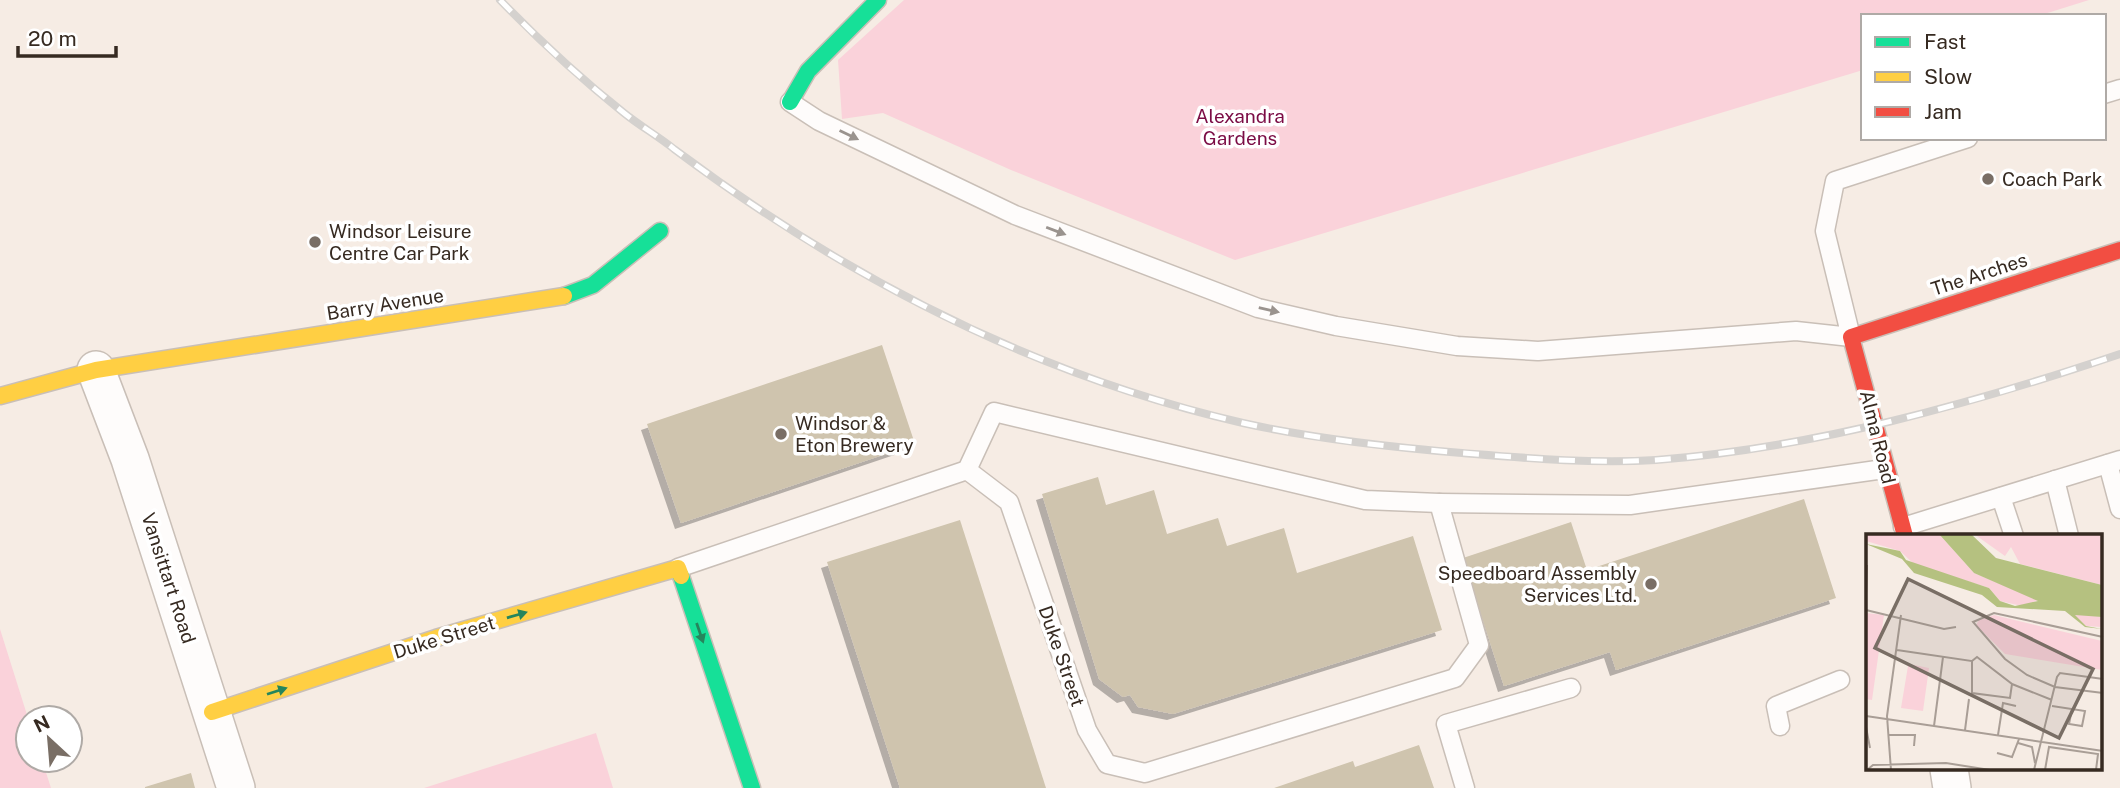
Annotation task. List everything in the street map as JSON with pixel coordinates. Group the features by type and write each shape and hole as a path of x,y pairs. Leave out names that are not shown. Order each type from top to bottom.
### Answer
{"street":[{"path":"790,102 808,71 878,0"},
{"name":"Barry Avenue","path":"0,396 96,370 556,299 593,285 660,231"},
{"name":"The Arches","path":"1851,337 2120,250"},
{"name":"Alma Road","path":"1851,337 1884,469 1904,531"},
{"name":"Vansittart Road","path":"96,370 126,447 236,788"},
{"path":"678,569 752,788"},
{"name":"Duke Street","path":"212,712 436,638 678,569"},
{"path":"1949,770 1952,788"}],"lane":[{"path":"790,102 819,121 1015,215 1258,308 1336,326 1457,346 1538,351 1796,331 1851,337 1825,231 1835,181 1962,140"},
{"path":"967,470 994,412 1365,500 1630,505 1884,469"},
{"path":"1904,531 2114,462 2120,509"},
{"name":"Duke Street","path":"678,569 967,470 1009,502 1087,730 1107,764 1145,773 1455,678 1479,645 1439,503"},
{"path":"2055,480 2068,534"},
{"path":"2001,497 2013,534"},
{"path":"1780,726 1776,706 1840,680"},
{"path":"1465,788 1446,724 1571,688"}],"green space":[{"name":"Alexandra Gardens","path":"904,0 2089,0 2044,14 1861,14 1861,71 1235,260 1011,170 883,113 842,119 838,60"},
{"path":"0,629 24,704 14,704 14,774 46,774 51,788 0,788"},
{"path":"596,733 613,788 424,788"}],"building":[{"name":"Windsor & Eton Brewery","path":"882,345 915,444 681,523 647,424"},
{"path":"1098,477 1106,505 1154,490 1167,534 1218,518 1227,546 1284,528 1297,573 1413,536 1442,630 1173,714 1138,707 1130,695 1123,697 1099,679 1042,494"},
{"name":"Speedboard Assembly Services Ltd.","path":"1804,499 1836,598 1616,670 1610,652 1504,686 1463,558 1571,522 1587,570"},
{"path":"960,520 1046,788 900,788 827,562"},
{"path":"1419,745 1434,788 1274,788 1353,761 1355,767"},
{"path":"191,773 195,788 145,788 145,787"}],"railway":[{"path":"500,0 560,58 630,118 739,196 874,279 944,316 1016,349 1090,378 1166,403 1270,429 1435,451 1559,460 1656,460 1774,445 1891,421 2007,390 2120,354"}],"traffic: fast":[{"path":"790,102 808,71 878,0"},
{"path":"564,296 593,285 660,231"},
{"path":"681,576 752,788"}],"traffic: slow":[{"path":"0,396 96,370 564,296"},
{"path":"212,712 436,638 678,568 681,576"}],"traffic: jam":[{"path":"1904,534 1851,337 2120,250"}],"place":[{"name":"Coach Park","path":"1988,179"},
{"name":"Windsor Leisure Centre Car Park","path":"315,242"},
{"name":"Windsor & Eton Brewery","path":"781,434"},
{"name":"Speedboard Assembly Services Ltd.","path":"1651,584"}]}
